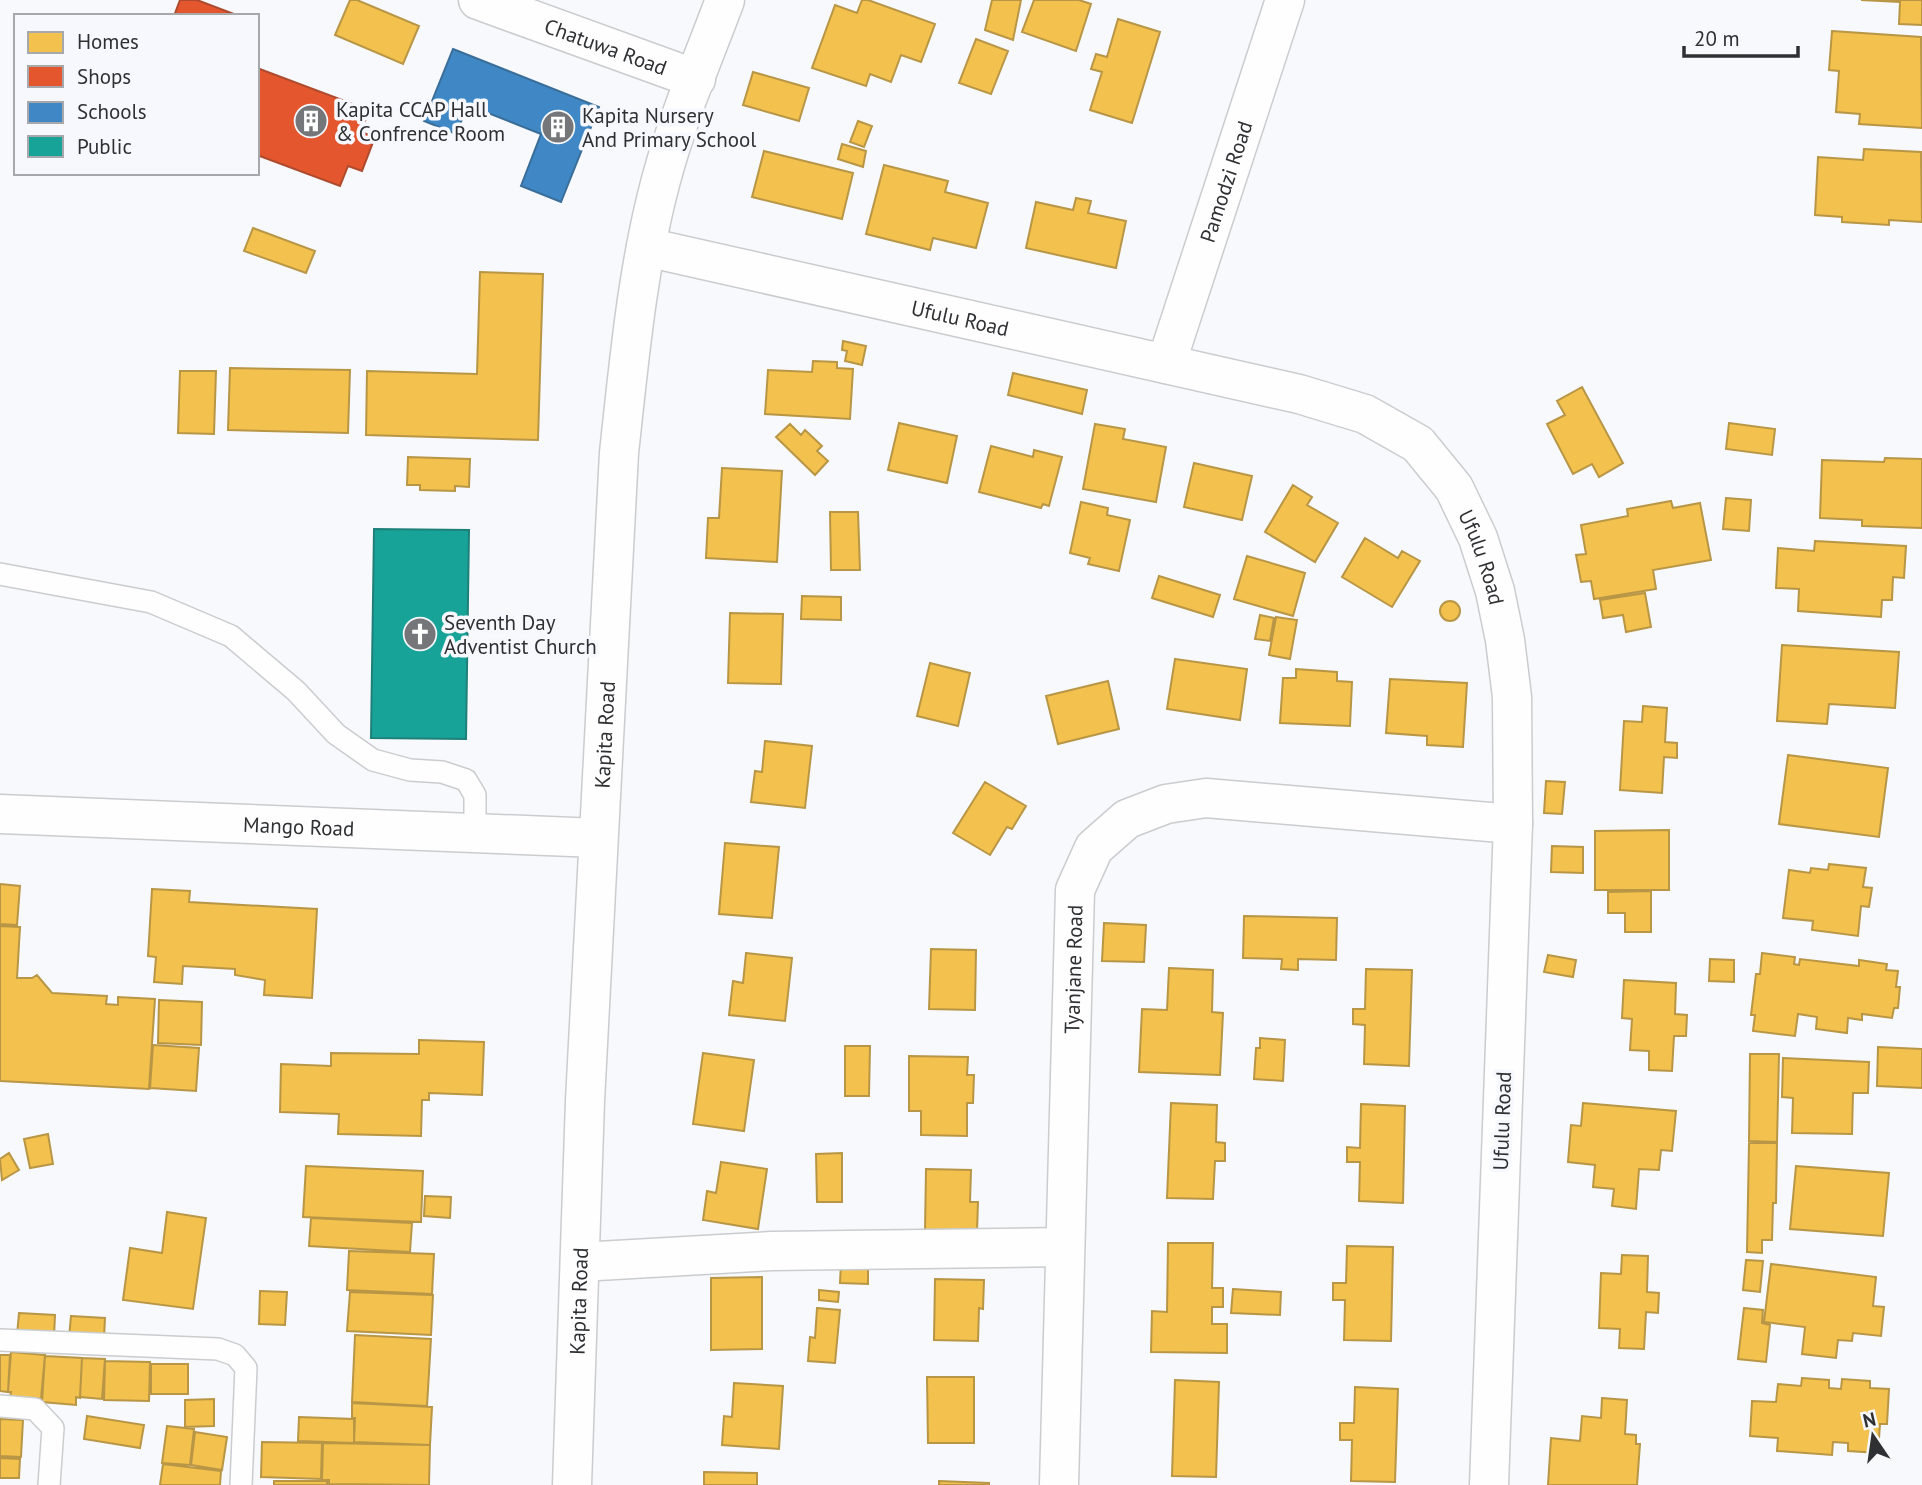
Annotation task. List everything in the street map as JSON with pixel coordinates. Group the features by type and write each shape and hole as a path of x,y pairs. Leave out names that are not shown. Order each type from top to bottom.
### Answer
{"street":[{"name":"Chatuwa Road","path":"478,0 695,79"},
{"name":"Kapita Road","path":"572,1485 598,838 619,453 646,247 661,179 725,0"},
{"name":"Pamodzi Road","path":"1166,364 1286,0"},
{"name":"Ufulu Road","path":"646,247 1299,394 1365,414 1418,444 1454,488 1478,538 1495,591 1505,640 1512,697 1513,824 1489,1485"},
{"name":"Tyanjane Road","path":"1059,1485 1075,890 1094,848 1127,819 1166,804 1206,798 1513,824"},
{"name":"Mango Road","path":"0,814 598,838"},
{"path":"580,1262 772,1251 1065,1247"}],"lane":[{"path":"0,574 151,602 231,636 296,691 336,734 373,760 410,770 442,772 466,780 475,795 475,833"},
{"path":"0,1340 218,1349 235,1355 246,1368 241,1485"},
{"path":"0,1406 35,1409 52,1428 48,1485"}],"building: Homes":[{"path":"350,0 357,0 419,26 403,64 335,35"},
{"path":"862,0 935,24 921,62 901,55 891,82 870,74 866,86 812,68 835,5 857,13"},
{"path":"992,0 1021,0 1013,40 985,30"},
{"path":"1034,0 1079,0 1091,4 1076,51 1022,32"},
{"path":"1861,0 1922,0 1922,25 1899,24 1900,2"},
{"path":"1118,19 1160,32 1132,123 1090,110 1102,72 1091,69 1096,54 1107,57"},
{"path":"1832,31 1921,37 1922,128 1859,124 1860,114 1836,112 1839,71 1829,70"},
{"path":"976,39 1008,51 991,94 959,83"},
{"path":"753,72 809,88 799,121 743,105"},
{"path":"858,121 872,126 864,147 850,142"},
{"path":"842,144 866,151 863,167 838,159"},
{"path":"1864,149 1921,152 1922,222 1889,220 1889,225 1842,222 1842,217 1815,215 1818,157 1863,160"},
{"path":"764,151 853,173 842,219 752,197"},
{"path":"884,165 948,181 945,192 988,203 976,248 933,238 930,250 866,234"},
{"path":"1076,198 1091,201 1088,213 1126,221 1116,268 1026,248 1036,202 1073,210"},
{"path":"253,228 315,251 306,273 244,251"},
{"path":"480,272 543,274 538,440 366,435 367,371 477,374"},
{"path":"843,341 866,346 862,365 845,361 847,351 842,350"},
{"path":"813,361 837,362 837,368 853,369 850,419 765,414 768,370 812,372"},
{"path":"230,368 350,370 348,433 228,430"},
{"path":"180,371 216,371 214,434 178,433"},
{"path":"1013,373 1087,390 1082,414 1008,395"},
{"path":"1582,387 1623,463 1599,477 1592,464 1573,474 1547,424 1565,415 1557,401"},
{"path":"899,423 957,436 947,483 888,470"},
{"path":"1729,423 1775,429 1772,455 1726,449"},
{"path":"790,424 801,435 805,430 822,446 817,451 828,461 815,475 776,437"},
{"path":"1095,424 1125,429 1123,439 1166,447 1156,502 1083,489"},
{"path":"991,446 1033,457 1034,450 1062,457 1049,506 1043,504 1041,508 979,492"},
{"path":"408,457 470,459 469,487 455,486 455,491 420,490 420,485 407,485"},
{"path":"1885,458 1922,459 1922,528 1862,526 1862,520 1820,518 1822,460 1884,462"},
{"path":"1194,463 1252,476 1242,520 1184,507"},
{"path":"722,468 782,471 777,562 706,558 708,518 719,518"},
{"path":"1293,485 1312,497 1307,505 1338,523 1315,562 1265,532"},
{"path":"1726,498 1751,500 1749,531 1723,529"},
{"path":"1671,501 1673,508 1700,503 1711,560 1653,570 1656,589 1594,599 1591,581 1581,582 1576,555 1586,554 1581,525 1628,516 1627,509"},
{"path":"1081,502 1108,508 1107,515 1130,520 1119,571 1088,564 1090,558 1070,553"},
{"path":"830,512 858,512 860,570 831,570"},
{"path":"1365,538 1398,558 1402,551 1420,561 1392,607 1342,577"},
{"path":"1815,541 1906,546 1904,578 1893,577 1892,600 1882,600 1881,617 1798,611 1799,589 1776,588 1778,548 1814,551"},
{"path":"1247,556 1305,573 1293,616 1234,599"},
{"path":"1159,576 1220,595 1213,617 1152,598"},
{"path":"1645,593 1651,627 1626,632 1623,615 1603,618 1600,600"},
{"path":"802,596 841,597 841,620 801,619"},
{"path":"1450,601 1457,604 1460,611 1457,618 1450,621 1443,618 1440,611 1443,604"},
{"path":"730,613 783,614 781,684 728,683"},
{"path":"1260,615 1274,618 1270,641 1255,639"},
{"path":"1276,617 1297,620 1290,659 1269,655"},
{"path":"1782,645 1899,652 1895,708 1829,704 1827,724 1777,721"},
{"path":"1175,659 1247,669 1240,720 1167,709"},
{"path":"930,663 970,673 958,726 917,716"},
{"path":"1296,669 1337,672 1337,681 1352,682 1350,726 1280,723 1283,678 1296,678"},
{"path":"1390,679 1467,683 1463,747 1427,745 1427,736 1386,733"},
{"path":"1108,681 1119,729 1058,744 1046,696"},
{"path":"1643,706 1667,708 1665,742 1677,743 1677,758 1664,757 1662,793 1620,790 1624,721 1642,722"},
{"path":"765,741 812,746 805,808 751,802 755,771 762,772"},
{"path":"1788,755 1888,768 1879,837 1779,824"},
{"path":"1546,781 1565,782 1562,814 1544,813"},
{"path":"985,782 1026,806 1012,829 1007,827 990,855 953,833"},
{"path":"1669,830 1669,890 1595,890 1595,831"},
{"path":"725,843 779,847 772,918 719,914"},
{"path":"1552,846 1583,847 1583,873 1551,872"},
{"path":"1829,864 1866,868 1863,887 1872,888 1869,907 1861,906 1858,936 1812,930 1813,921 1783,918 1789,870 1810,873 1811,868 1828,870"},
{"path":"0,884 20,886 17,925 0,924"},
{"path":"152,889 190,891 189,902 317,909 312,998 264,995 265,980 235,975 235,969 183,966 182,984 154,982 156,957 148,956"},
{"path":"1651,891 1651,932 1625,932 1625,913 1608,913 1608,892"},
{"path":"1244,916 1337,918 1336,960 1298,959 1298,970 1281,969 1282,959 1243,958"},
{"path":"1104,923 1146,925 1144,962 1102,961"},
{"path":"0,926 20,927 17,978 32,978 37,975 52,993 107,996 106,1004 118,1005 118,997 155,999 149,1089 0,1081"},
{"path":"931,949 976,950 975,1010 929,1009"},
{"path":"746,953 792,958 785,1021 729,1015 733,981 743,983"},
{"path":"1762,953 1795,957 1794,964 1799,965 1800,959 1859,966 1859,960 1887,964 1886,970 1898,971 1898,1008 1894,1008 1892,1018 1862,1014 1862,1020 1848,1018 1847,1033 1816,1029 1817,1017 1798,1014 1795,1036 1753,1031 1755,1015 1751,1015 1756,974 1760,974"},
{"path":"1548,955 1576,960 1573,977 1544,972"},
{"path":"1710,959 1734,960 1734,982 1709,981"},
{"path":"1169,968 1213,970 1212,1012 1223,1013 1220,1075 1139,1072 1142,1009 1167,1010"},
{"path":"1366,969 1412,970 1409,1066 1364,1064 1365,1025 1353,1024 1353,1009 1365,1009"},
{"path":"1624,980 1676,983 1675,1014 1687,1015 1686,1036 1674,1036 1672,1071 1649,1070 1649,1051 1630,1050 1632,1019 1622,1018"},
{"path":"159,1000 202,1002 201,1045 158,1043"},
{"path":"1260,1038 1285,1040 1283,1081 1254,1079 1256,1048 1260,1048"},
{"path":"419,1040 484,1042 482,1095 429,1093 429,1100 422,1100 421,1136 338,1134 339,1114 280,1112 281,1064 331,1066 331,1053 419,1054"},
{"path":"153,1045 199,1048 196,1091 150,1088"},
{"path":"845,1046 870,1046 869,1096 845,1096"},
{"path":"1878,1047 1922,1049 1922,1088 1877,1086"},
{"path":"703,1053 754,1060 744,1131 693,1124"},
{"path":"1750,1054 1779,1054 1777,1142 1749,1141"},
{"path":"909,1056 968,1057 967,1075 974,1075 973,1103 967,1103 967,1136 921,1135 921,1111 909,1111"},
{"path":"1783,1058 1869,1062 1868,1093 1853,1093 1852,1134 1792,1133 1793,1098 1782,1097"},
{"path":"1171,1103 1217,1105 1216,1142 1225,1143 1225,1161 1215,1161 1213,1199 1167,1198"},
{"path":"1583,1103 1676,1111 1672,1151 1661,1150 1659,1170 1639,1169 1636,1209 1612,1206 1614,1189 1593,1187 1595,1165 1568,1162 1571,1125 1581,1126"},
{"path":"1361,1104 1405,1106 1403,1203 1359,1201 1360,1162 1347,1162 1347,1147 1360,1148"},
{"path":"48,1134 53,1164 30,1168 24,1139"},
{"path":"1749,1143 1777,1143 1772,1240 1762,1240 1762,1253 1747,1252"},
{"path":"9,1153 19,1170 2,1180 0,1159"},
{"path":"842,1153 842,1202 817,1202 816,1154"},
{"path":"721,1162 767,1169 758,1229 703,1220 707,1191 716,1193"},
{"path":"306,1166 423,1171 421,1222 303,1217"},
{"path":"1796,1166 1889,1173 1883,1236 1790,1229"},
{"path":"926,1169 971,1170 970,1202 978,1202 977,1232 925,1231"},
{"path":"425,1196 451,1197 450,1218 424,1216"},
{"path":"167,1212 206,1218 193,1309 123,1300 130,1248 162,1253"},
{"path":"311,1218 412,1223 410,1252 309,1246"},
{"path":"1168,1243 1213,1243 1212,1288 1223,1288 1223,1307 1212,1307 1212,1324 1227,1324 1227,1353 1151,1352 1152,1311 1167,1312"},
{"path":"1347,1246 1393,1247 1391,1341 1344,1340 1345,1300 1333,1300 1333,1283 1346,1283"},
{"path":"349,1251 434,1254 432,1294 347,1290"},
{"path":"1622,1255 1648,1256 1647,1292 1659,1293 1658,1313 1646,1312 1644,1349 1619,1348 1620,1329 1599,1328 1601,1273 1621,1274"},
{"path":"1746,1260 1763,1261 1760,1292 1743,1290"},
{"path":"841,1262 868,1263 868,1284 840,1283"},
{"path":"1771,1264 1876,1277 1873,1306 1884,1307 1881,1336 1853,1333 1852,1341 1838,1340 1836,1358 1802,1354 1805,1327 1764,1322"},
{"path":"762,1277 762,1349 711,1350 711,1278"},
{"path":"935,1279 984,1280 983,1309 979,1308 978,1341 934,1340"},
{"path":"1233,1289 1281,1292 1280,1315 1231,1313"},
{"path":"819,1290 839,1292 838,1302 819,1300"},
{"path":"260,1291 287,1292 285,1325 259,1324"},
{"path":"350,1292 433,1295 431,1335 347,1331"},
{"path":"817,1308 840,1310 835,1363 808,1361 810,1337 815,1338"},
{"path":"1744,1308 1763,1310 1762,1323 1770,1325 1766,1362 1738,1359"},
{"path":"19,1313 55,1315 54,1337 17,1335"},
{"path":"71,1316 105,1318 104,1339 69,1338"},
{"path":"355,1335 431,1339 427,1406 352,1402"},
{"path":"11,1352 45,1355 41,1399 10,1397 11,1392 8,1392"},
{"path":"0,1355 10,1355 8,1392 0,1391"},
{"path":"45,1356 82,1358 80,1398 76,1397 76,1405 42,1402"},
{"path":"82,1358 105,1359 102,1399 80,1397"},
{"path":"105,1361 150,1362 149,1401 104,1400"},
{"path":"151,1364 188,1364 188,1394 151,1394"},
{"path":"927,1377 974,1377 974,1443 928,1443"},
{"path":"1802,1378 1829,1380 1829,1388 1841,1389 1842,1379 1870,1381 1870,1388 1889,1389 1887,1424 1880,1424 1878,1453 1848,1451 1848,1443 1833,1442 1832,1455 1777,1451 1778,1438 1750,1436 1752,1401 1776,1402 1778,1384 1801,1386"},
{"path":"1175,1380 1219,1382 1216,1477 1172,1476"},
{"path":"734,1383 783,1386 779,1449 722,1445 724,1416 732,1417"},
{"path":"1355,1387 1398,1389 1395,1482 1351,1481 1352,1440 1340,1440 1340,1423 1354,1423"},
{"path":"1602,1398 1627,1400 1625,1434 1636,1435 1636,1444 1640,1444 1637,1485 1548,1485 1551,1438 1580,1441 1582,1416 1601,1418"},
{"path":"214,1399 214,1426 185,1427 185,1400"},
{"path":"352,1403 432,1407 430,1445 354,1442 355,1418 352,1418"},
{"path":"87,1416 144,1425 140,1448 84,1439"},
{"path":"299,1417 354,1419 354,1443 298,1441"},
{"path":"0,1419 23,1420 21,1457 0,1456"},
{"path":"167,1426 194,1429 190,1465 162,1463"},
{"path":"195,1432 227,1437 222,1470 191,1465"},
{"path":"262,1442 322,1443 321,1479 261,1477"},
{"path":"323,1443 430,1445 429,1485 329,1484 329,1480 322,1480"},
{"path":"0,1458 20,1459 19,1478 0,1478"},
{"path":"163,1464 221,1471 220,1485 160,1485"},
{"path":"704,1472 757,1473 757,1485 704,1485"},
{"path":"274,1481 327,1481 327,1485 274,1485"},
{"path":"939,1481 989,1483 989,1485 939,1485"}],"building: Shops":[{"path":"180,0 197,0 234,14 175,14"},
{"name":"Kapita CCAP Hall & Confrence Room","path":"259,69 369,110 361,132 375,137 362,171 348,166 340,186 259,156"}],"building: Schools":[{"name":"Kapita Nursery And Primary School","path":"453,49 599,107 561,202 521,186 541,134 468,105 456,134 424,121"}],"building: Public":[{"name":"Seventh Day Adventist Church","path":"374,529 469,530 466,739 371,738"}],"place":[{"name":"Kapita CCAP Hall & Confrence Room","path":"311,121"},
{"name":"Kapita Nursery And Primary School","path":"558,127"},
{"name":"Seventh Day Adventist Church","path":"420,634"}]}
